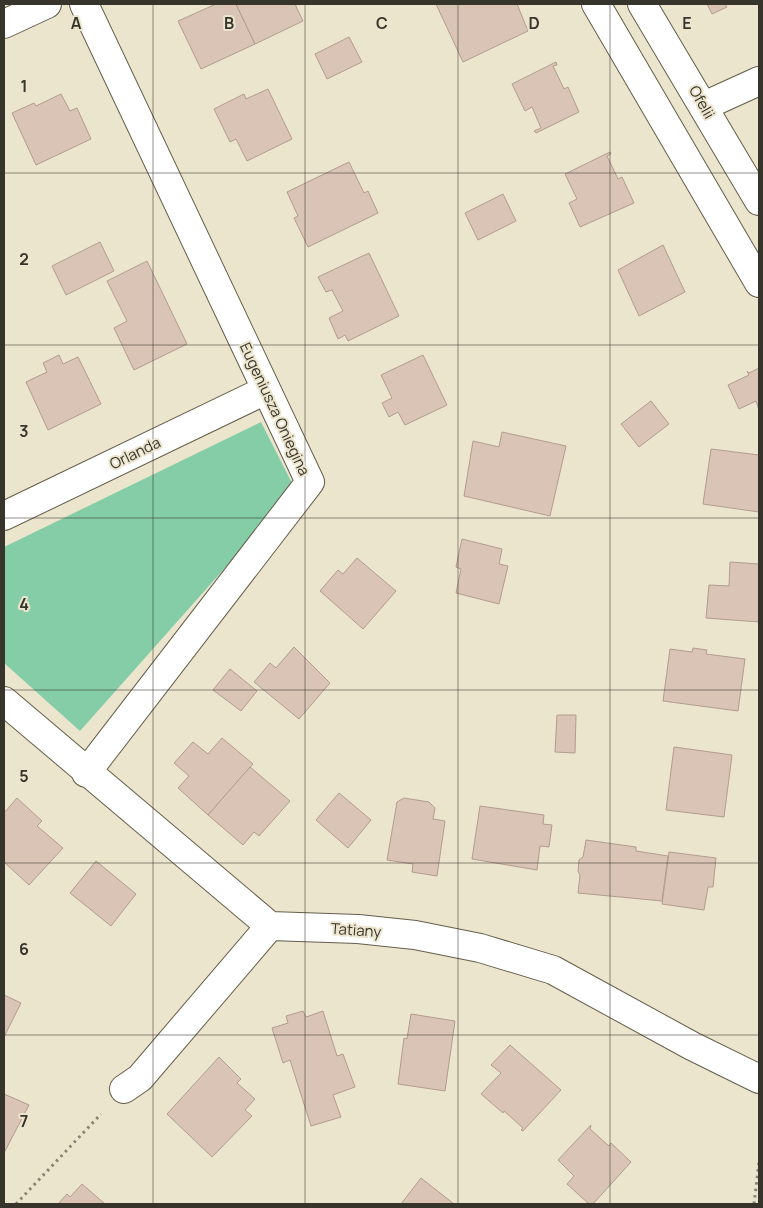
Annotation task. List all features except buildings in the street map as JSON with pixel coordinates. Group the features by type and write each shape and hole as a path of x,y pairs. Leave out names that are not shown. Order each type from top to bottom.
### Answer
{"street":[{"path":"4,24 47,4"},
{"name":"Eugeniusza Oniegina","path":"84,4 310,482 86,773"},
{"path":"596,4 759,283"},
{"name":"Ofelii","path":"642,4 759,201"},
{"path":"704,106 759,81"},
{"name":"Orlanda","path":"4,516 266,390"},
{"path":"4,701 86,773 270,926 140,1078 124,1089"},
{"name":"Tatiany","path":"270,926 358,929 415,935 480,948 553,970 692,1046 759,1079"}],"path":[{"path":"16,1204 124,1089"},
{"path":"754,1204 759,1162"}],"green space":[{"path":"261,422 295,489 80,731 4,663 4,547"}]}
